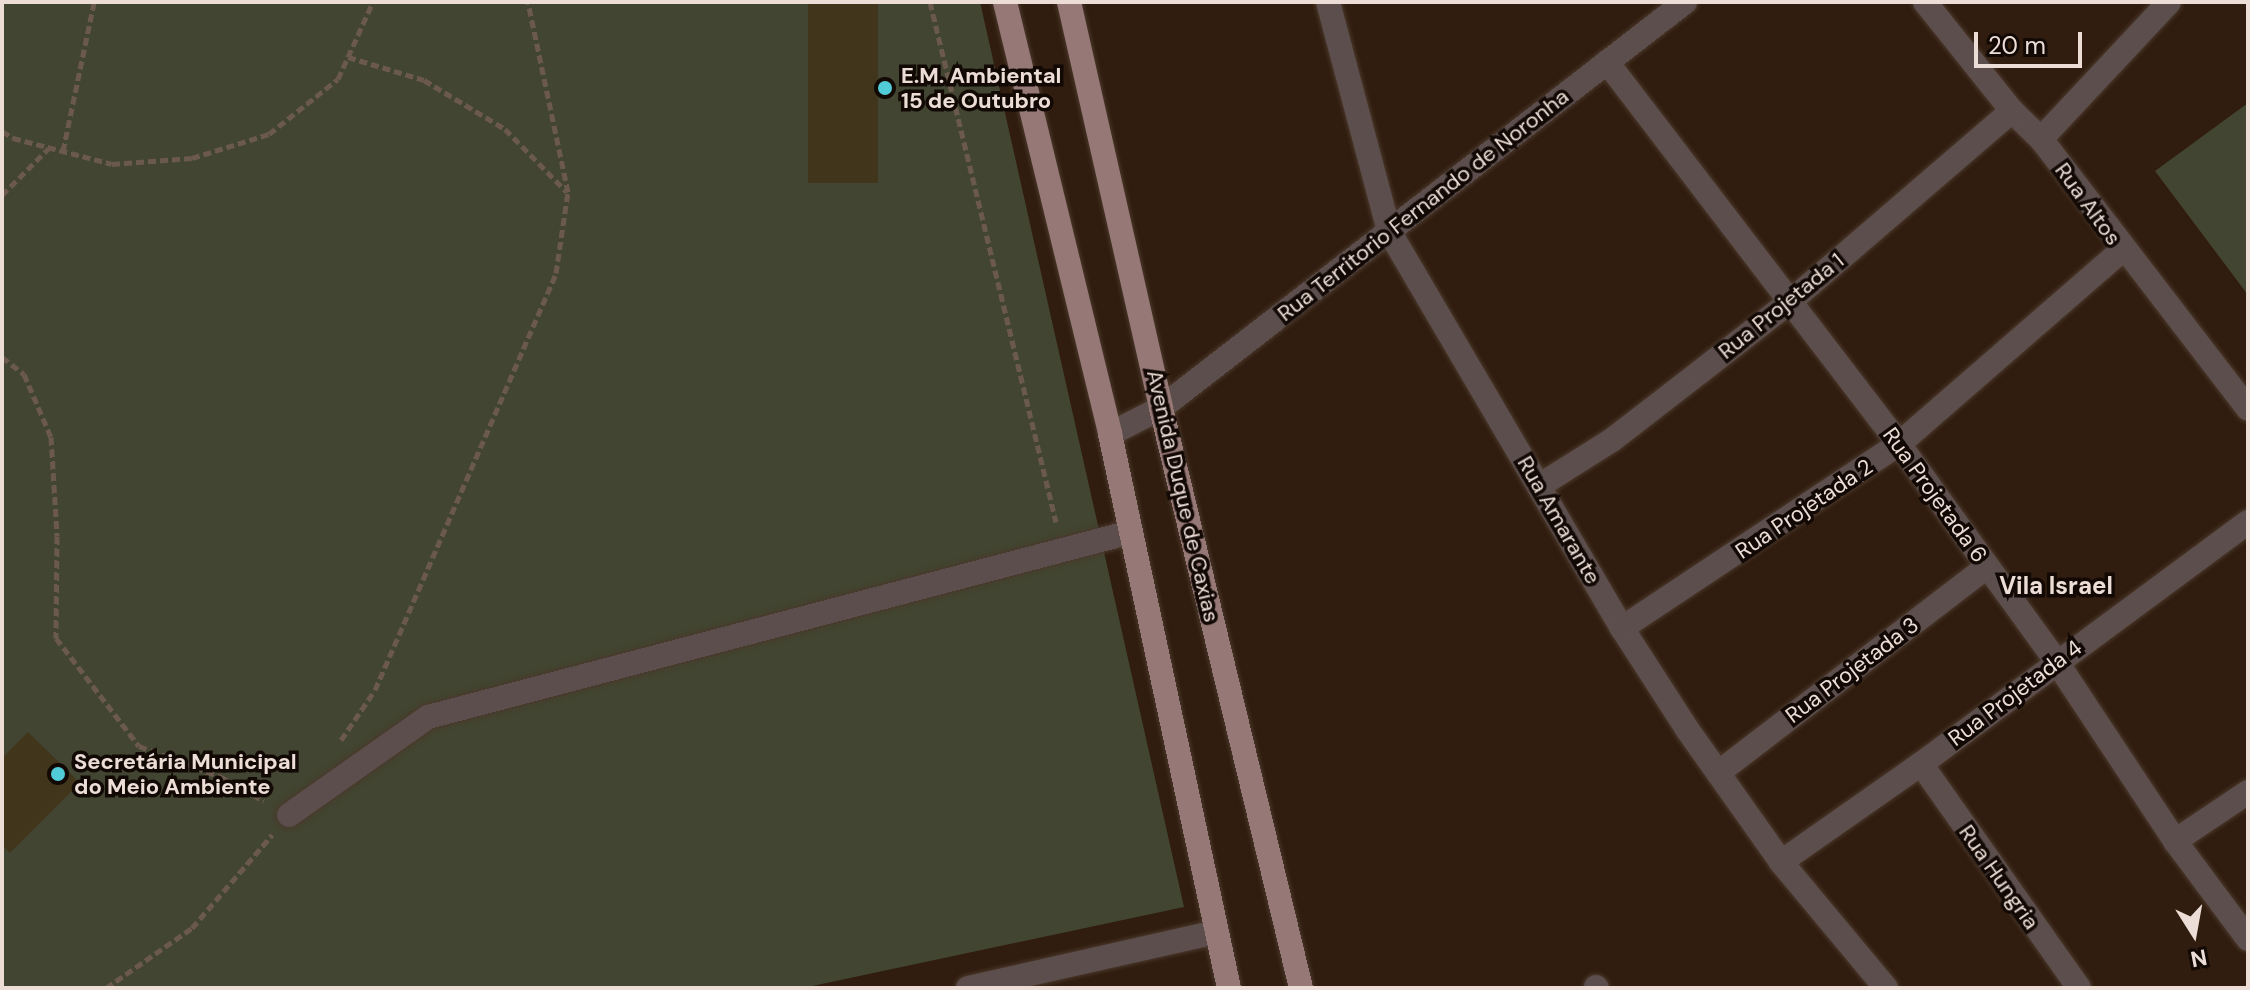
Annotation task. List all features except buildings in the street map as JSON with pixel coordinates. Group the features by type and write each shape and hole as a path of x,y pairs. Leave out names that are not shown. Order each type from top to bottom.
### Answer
{"main road":[{"path":"1005,2 1110,434 1229,988"},
{"name":"Avenida Duque de Caxias","path":"1069,2 1161,408 1301,988"}],"street":[{"name":"Rua Amarante","path":"1328,2 1389,231 1622,628 1781,862 1886,988"},
{"name":"Rua Territorio Fernando de Noronha","path":"1110,434 1161,408 1685,2"},
{"name":"Rua Altos","path":"1925,2 2012,111 2041,139 2122,250 2248,409"},
{"path":"2041,139 2169,2"},
{"name":"Rua Projetada 6","path":"1607,62 1792,300 1899,444 2056,661 2175,841 2248,939"},
{"name":"Rua Projetada 1","path":"1539,486 1612,440 1792,300 2012,111"},
{"name":"Rua Projetada 2","path":"1622,628 1899,444 2122,250"},
{"name":"Rua Projetada 4","path":"1781,862 1921,764 2056,661 2248,522"},
{"path":"289,815 428,717 1131,532"},
{"name":"Rua Projetada 3","path":"1718,773 1986,567"},
{"name":"Rua Hungria","path":"1921,764 2079,988"},
{"path":"2175,841 2248,792"},
{"path":"968,988 1002,984 1217,932"}],"path":[{"path":"63,151 94,2"},
{"path":"2,131 13,138 112,164 192,158 269,134 338,79 373,2"},
{"path":"332,753 375,690 556,273 568,192 528,2"},
{"path":"930,2 1062,549"},
{"path":"348,57 424,80 505,129 568,192"},
{"path":"2,195 50,147"},
{"path":"2,357 24,374 51,437 57,536 56,638 139,746 221,777 289,815 192,928 106,988"}],"green space":[{"path":"2,2 980,2 1184,907 803,988 2,988"},
{"path":"2248,103 2248,295 2155,171"}],"place":[{"name":"E.M. Ambiental 15 de Outubro","path":"885,88"},
{"name":"Secretária Municipal do Meio Ambiente","path":"58,774"}],"district":[{"name":"Vila Israel","path":"2056,586"}]}
